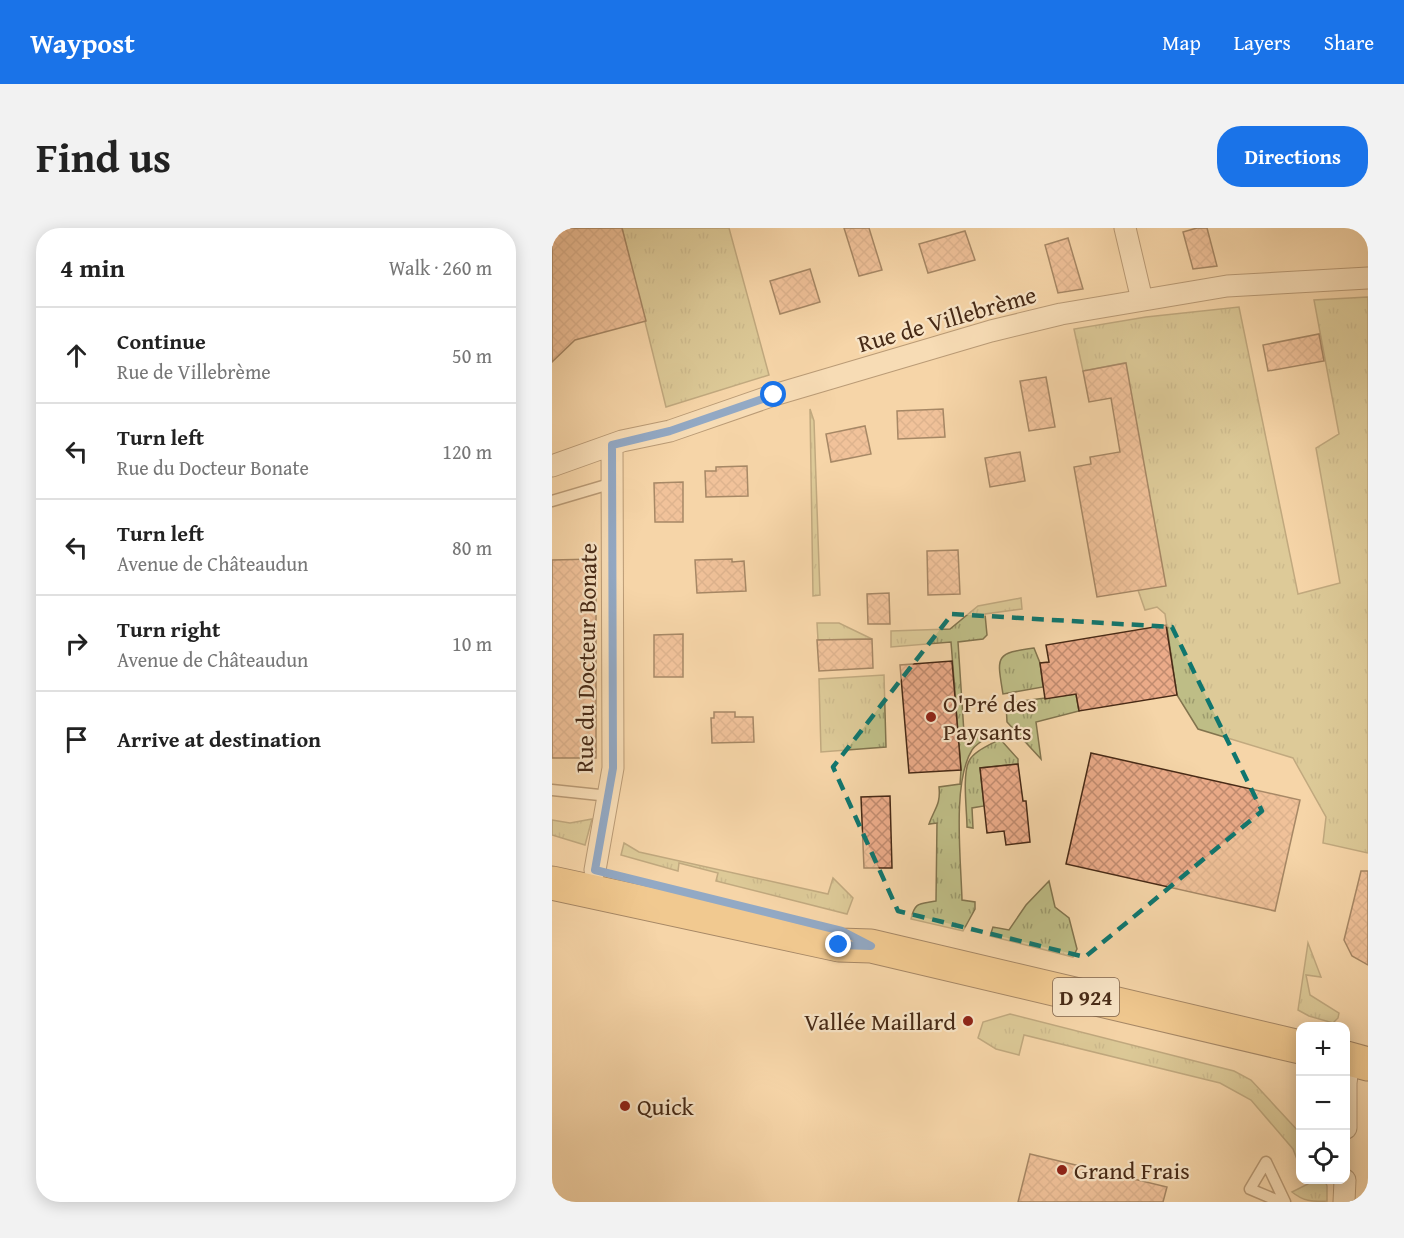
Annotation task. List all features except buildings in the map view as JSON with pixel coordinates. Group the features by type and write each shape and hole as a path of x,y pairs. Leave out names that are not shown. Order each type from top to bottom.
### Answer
{"main road":[{"name":"D 924","path":"552,860 842,931 871,946"},
{"name":"D 924","path":"552,883 839,945 871,946 1296,1046"}],"street":[{"path":"1125,228 1142,300"},
{"name":"Rue de Villebrème","path":"552,466 612,445 670,431 774,395 991,331 1061,314 1227,286 1368,278"},
{"name":"Rue du Docteur Bonate","path":"595,870 613,768 612,445"},
{"path":"1348,1076 1354,1060"},
{"path":"1344,1202 1345,1184"}],"lane":[{"path":"552,501 613,483"},
{"path":"552,790 609,796"}],"highlighted area":[{"path":"952,614 1172,627 1262,811 1085,957 898,911 833,767"}],"green space":[{"path":"622,228 729,228 769,375 666,407"},
{"path":"1368,297 1368,853 1323,843 1326,817 1293,758 1198,729 1177,695 1165,614 1157,607 1145,610 1138,590 1125,363 1083,371 1074,329 1146,317 1239,307 1298,594 1340,583 1316,448 1339,434 1314,300"},
{"path":"810,409 814,421 820,595 813,596"},
{"path":"1021,598 1022,609 985,614 987,635 983,639 958,642 964,733 992,730 994,734 974,747 966,764 962,781 959,844 962,900 975,902 975,909 963,931 911,919 916,906 936,901 937,823 929,824 938,803 939,787 960,784 961,770 951,642 891,647 891,631 950,629 978,606"},
{"path":"817,623 839,623 872,639 818,640"},
{"path":"1034,648 1040,663 1043,687 1003,694 1001,659 1011,652"},
{"path":"884,675 886,747 821,752 819,679"},
{"path":"1076,694 1079,711 1036,722 1041,759 1007,722 1006,703"},
{"path":"1000,739 1018,759 1018,764 980,768 984,806 972,808 973,828 967,827 965,784 969,761 978,751"},
{"path":"592,819 585,845 552,835 552,820 570,823"},
{"path":"624,843 639,852 828,894 833,878 853,898 847,914 716,881 718,873 679,863 678,871 621,855"},
{"path":"1049,881 1055,907 1069,918 1077,949 1073,957 990,936 993,927 1009,930 1026,905"},
{"path":"1308,943 1321,977 1306,975 1310,995 1339,1013 1334,1022 1330,1022 1298,1010"},
{"path":"1010,1014 1234,1071 1251,1080 1296,1129 1296,1157 1293,1149 1251,1100 1220,1083 1024,1035 1019,1055 996,1049 978,1038 983,1022"},
{"path":"1308,1184 1326,1184 1327,1201 1308,1200 1292,1192"}],"place":[{"name":"O'Pré des Paysants","path":"931,717"},
{"name":"Vallée Maillard","path":"968,1021"},
{"name":"Quick","path":"625,1106"},
{"name":"Grand Frais","path":"1062,1170"}],"route":[{"path":"774,395 670,431 612,445 613,768 595,870 842,931 871,946 839,945"}]}
